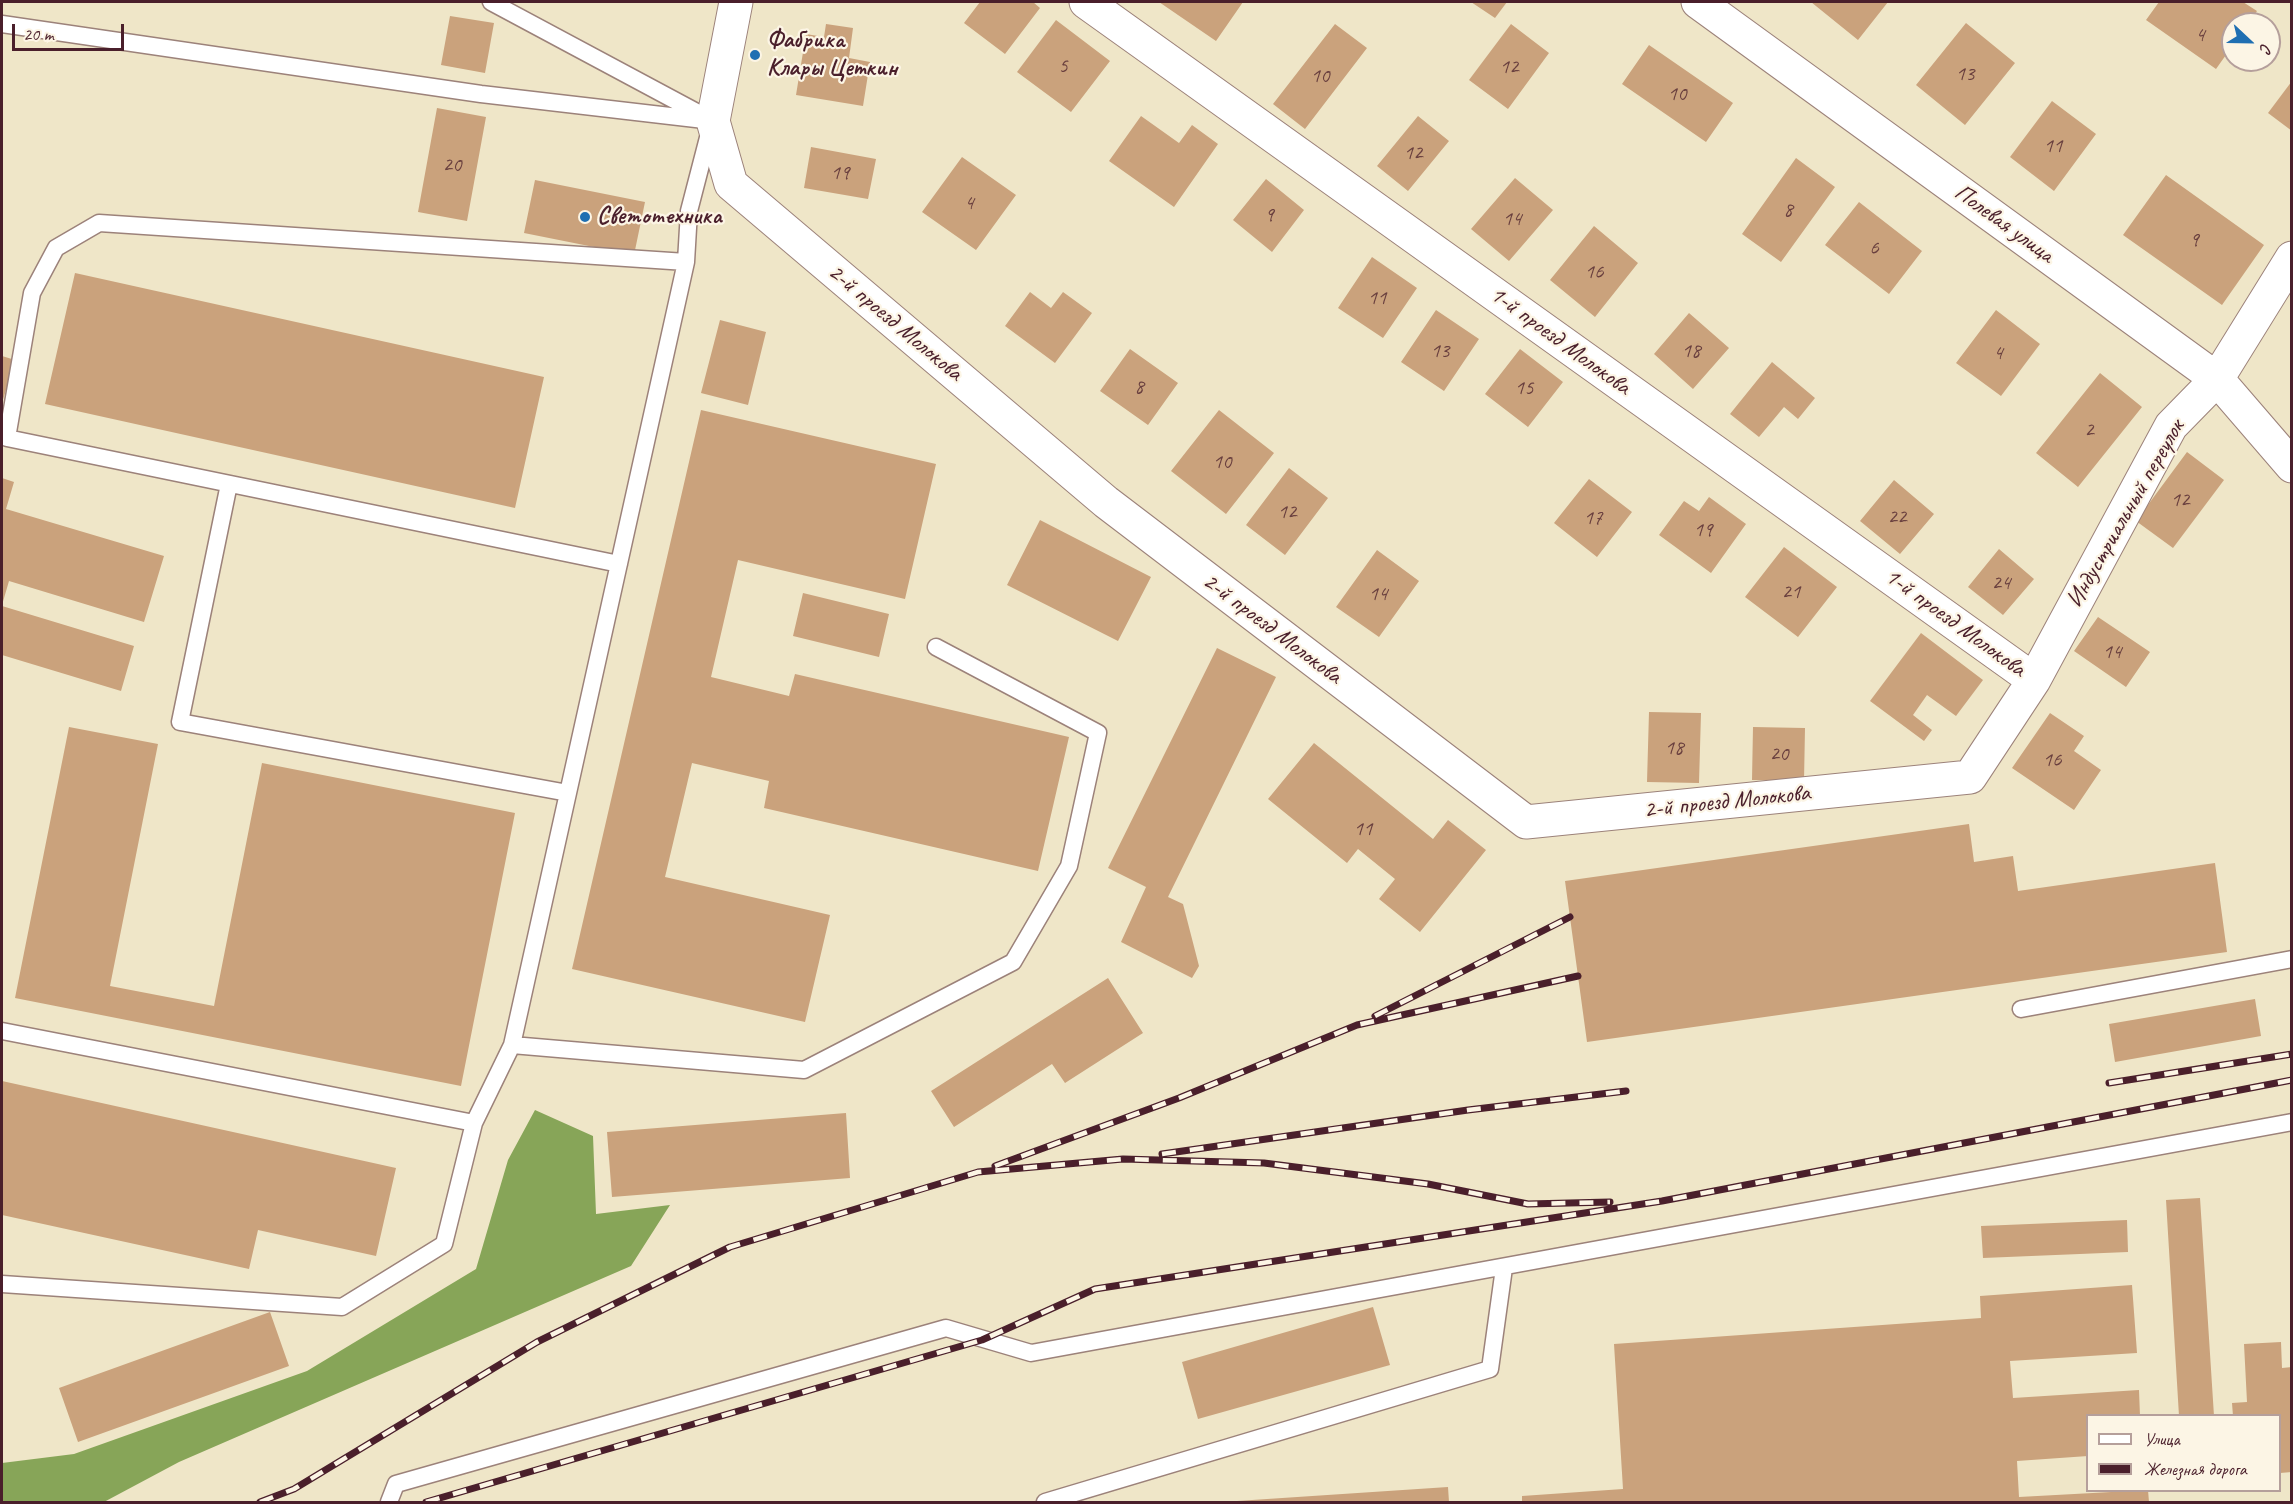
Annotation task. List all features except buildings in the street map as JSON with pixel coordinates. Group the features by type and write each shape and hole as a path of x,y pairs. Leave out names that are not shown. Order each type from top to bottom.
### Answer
{"street":[{"path":"712,121 736,2"},
{"name":"1-й проезд Молокова","path":"1086,2 2034,680"},
{"name":"Полевая улица","path":"1698,2 2217,379 2292,466"},
{"name":"2-й проезд Молокова","path":"712,121 731,184 1106,502 1526,822 1970,777"},
{"name":"Индустриальный переулок","path":"1970,777 2034,680 2171,426 2217,379 2292,258"}],"lane":[{"path":"491,2 712,121"},
{"path":"2,24 481,94 712,121"},
{"path":"2,1284 342,1306 444,1244 474,1123 512,1045 686,262 689,211 712,121"},
{"path":"619,564 7,438 32,293 56,248 99,223 686,262"},
{"path":"229,484 180,722 568,793"},
{"path":"512,1045 804,1070 1013,962 1069,866 1098,733 936,647"},
{"path":"2021,1009 2292,959"},
{"path":"2,1031 474,1123"},
{"path":"389,1503 396,1484 946,1329 1031,1353 2292,1122"},
{"path":"1045,1503 1491,1369 1504,1268"}],"green space":[{"path":"535,1110 593,1136 596,1214 670,1205 631,1266 179,1462 104,1502 2,1502 2,1463 74,1454 307,1371 476,1269 508,1160"}],"railway":[{"path":"1375,1016 1570,917"},
{"path":"995,1166 1179,1098 1357,1025 1578,976"},
{"path":"2109,1083 2292,1054"},
{"path":"426,1502 982,1340 1095,1289 1662,1201 2292,1080"},
{"path":"1162,1154 1468,1110 1626,1091"},
{"path":"260,1502 294,1489 537,1342 730,1247 978,1172 1123,1159 1264,1163 1428,1184 1528,1204 1610,1202"}],"place":[{"name":"Фабрика Клары Цеткин","path":"755,55"},
{"name":"Светотехника","path":"585,217"}]}
